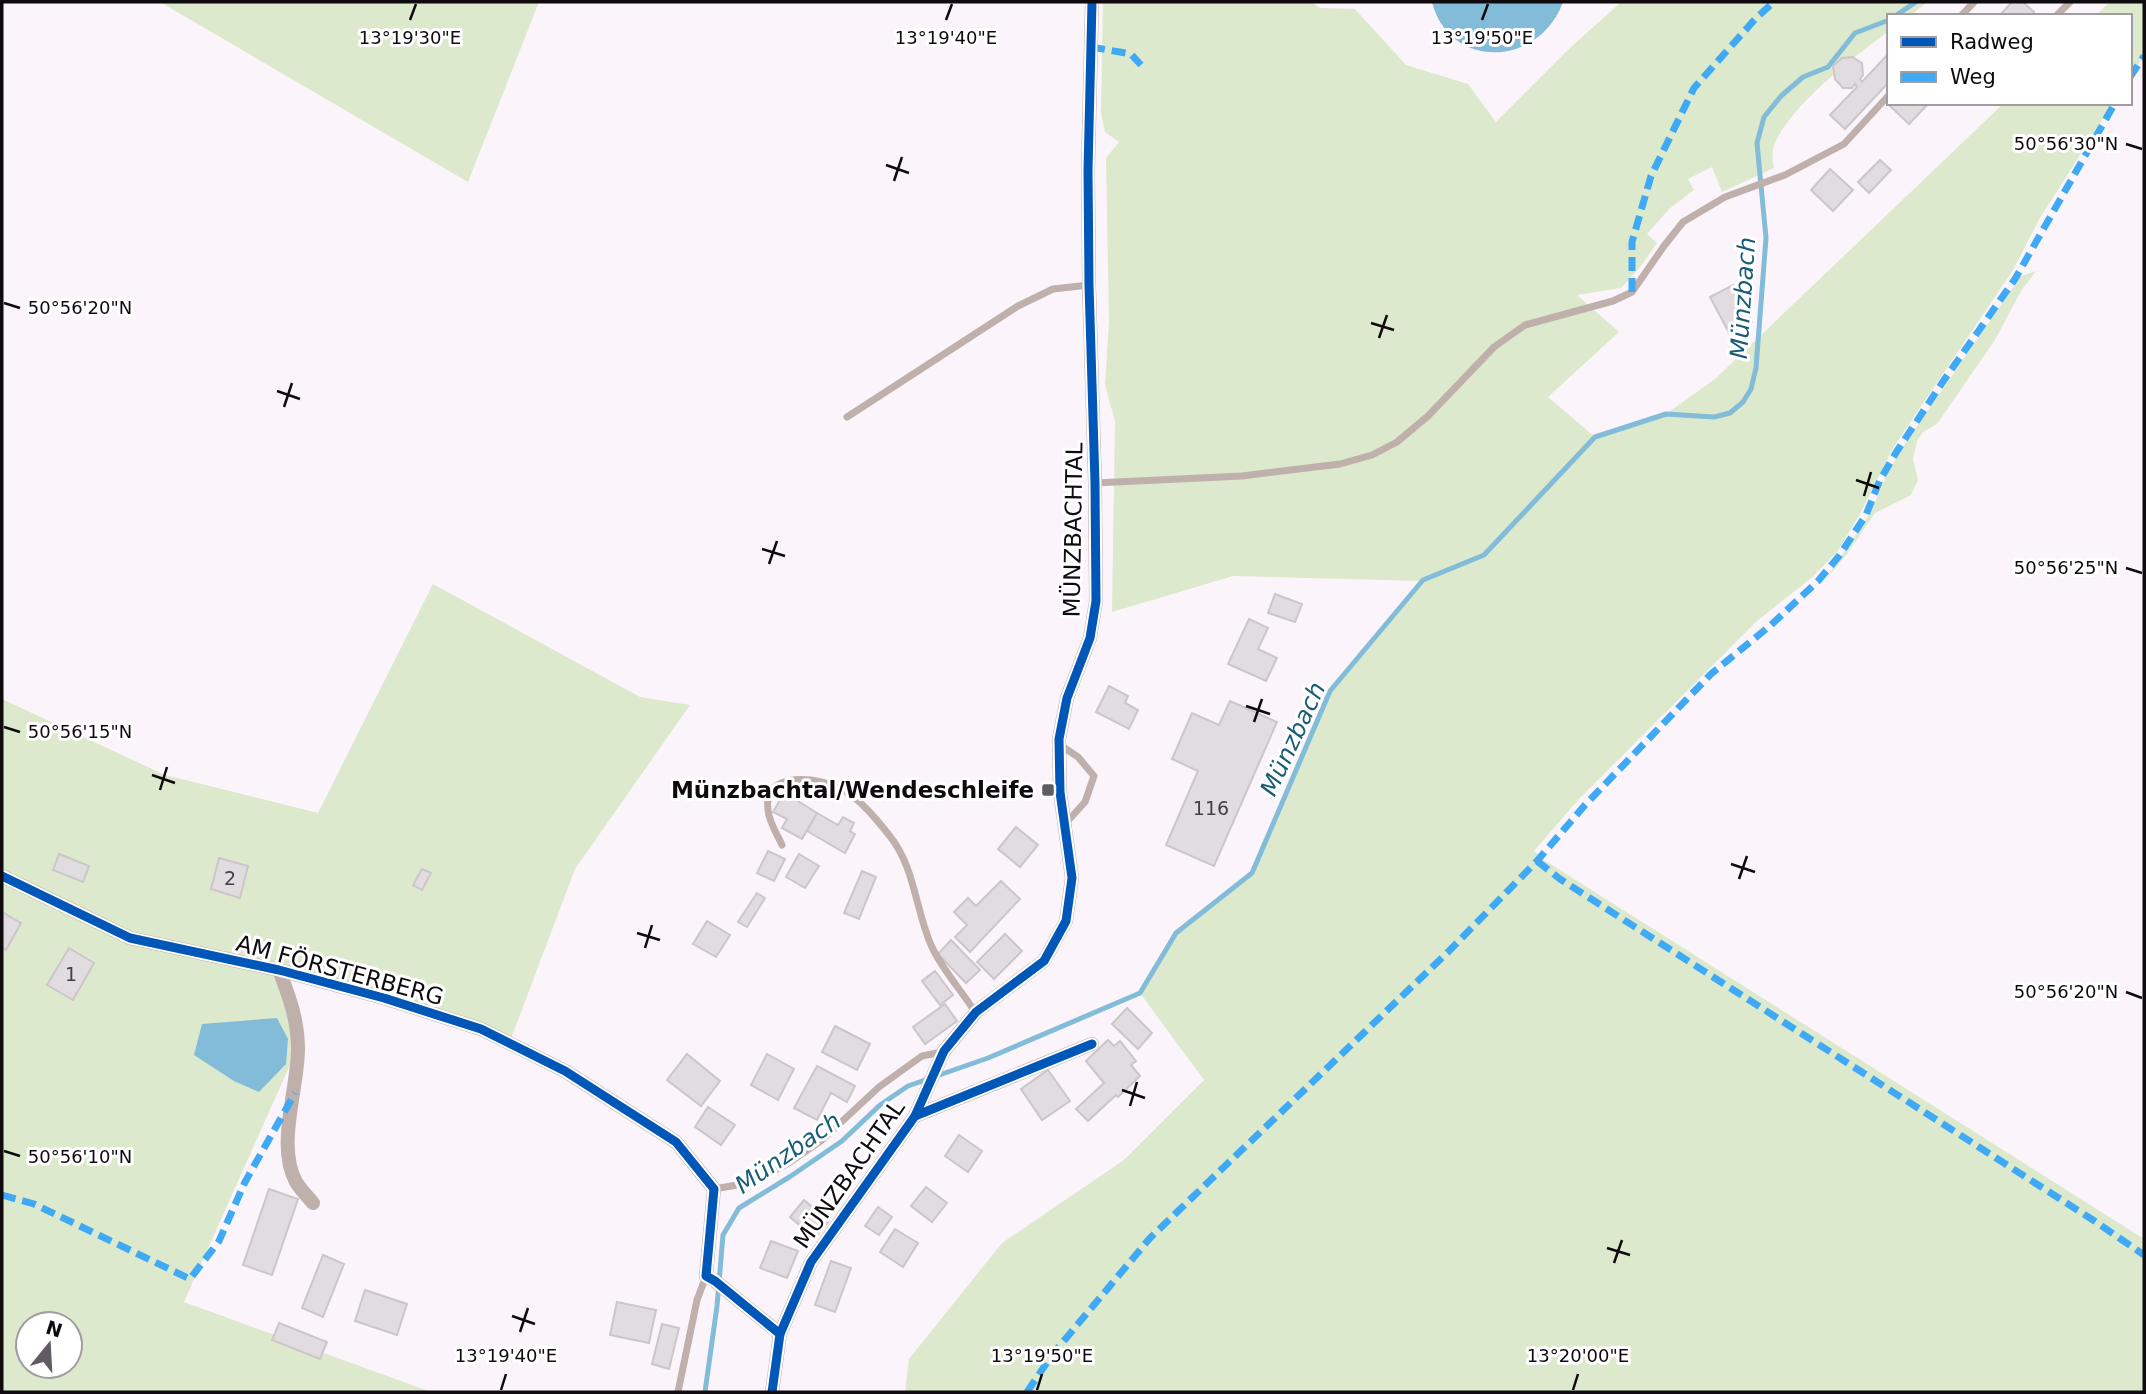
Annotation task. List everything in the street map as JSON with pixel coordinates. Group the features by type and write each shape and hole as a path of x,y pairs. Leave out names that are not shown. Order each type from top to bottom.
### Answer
{"street":[{"name":"MÜNZBACHTAL","path":"772,1392 780,1334 811,1262 915,1116 941,1057 976,1012 1044,961 1066,921 1072,878 1059,775 1059,744 1067,698 1090,638 1096,601 1096,483 1088,170 1092,2"},
{"name":"AM FÖRSTERBERG","path":"2,876 130,938 279,970 384,998 481,1029 565,1071 676,1142 714,1189"},
{"name":"AM FÖRSTERBERG","path":"279,970 294,1008 298,1047 295,1093 287,1145 296,1181 313,1203"},
{"path":"915,1116 1092,1044"},
{"path":"714,1189 711,1278 780,1334"}],"lane":[{"path":"1096,483 1242,476 1340,464 1372,455 1397,442 1428,416 1494,346 1525,326 1614,302 1632,292 1683,222 1716,202 1781,176 1844,144 1887,97"},
{"path":"847,417 1018,306 1053,289 1089,285"},
{"path":"1059,744 1078,757 1094,776 1085,802 1065,824"},
{"path":"782,845 767,808 771,790 778,784 787,780 817,781 846,791 889,835 904,856 932,948 976,1012"},
{"path":"714,1189 754,1182 786,1164 822,1140 890,1079 922,1056 941,1057"},
{"path":"678,1392 697,1300 711,1278"}],"green space":[{"path":"160,2 539,2 468,182"},
{"path":"1103,2 1311,2 1320,8 1355,9 1406,65 1468,84 1496,122 1570,48 1621,2 1927,2 1912,14 1887,14 1887,33 1807,99 1781,131 1772,154 1774,168 1722,192 1712,167 1688,179 1694,190 1669,209 1647,234 1657,243 1621,288 1577,295 1619,332 1548,397 1595,437 1666,414 1715,379 2002,105 2112,105 2040,218 2013,270 1893,448 1859,516 1837,552 1810,579 1757,621 1578,800 1534,851 1544,860 2144,1239 2144,1392 905,1392 909,1359 1002,1243 1124,1160 1204,1080 1140,993 1176,933 1252,873 1330,691 1423,581 1233,576 1112,612 1115,421 1105,385 1109,321 1106,158 1119,142 1105,132 1101,113"},
{"path":"2110,2 2144,2 2144,56 2132,73 2132,14 2097,14"},
{"path":"2036,271 2021,291 1995,340 1937,424 1923,432 1917,441 1913,459 1918,480 1911,495 1875,513 1823,583 1871,512 1886,476 1904,445 2021,276"},
{"path":"433,584 640,697 690,705 575,869 509,1044 480,1030 289,977 298,1047 184,1302 431,1392 2,1392 2,699 165,775 318,813"}],"water":[{"path":"1432,2 1563,2 1551,24 1535,39 1515,49 1495,52 1475,49 1456,40 1442,24"},
{"path":"277,1018 288,1039 286,1064 259,1092 234,1081 194,1055 202,1024"}],"building":[{"path":"2012,2 2023,2 2034,12 2032,14 2001,14"},
{"path":"1887,55 1887,84 1845,129 1830,115 1857,87 1855,84 1852,88 1843,88 1835,79 1833,66 1842,58 1852,57 1862,63 1862,82"},
{"path":"1889,105 1927,105 1909,124"},
{"path":"1880,160 1891,170 1869,193 1858,182"},
{"path":"1830,169 1853,190 1833,211 1811,190"},
{"path":"1733,285 1752,322 1729,333 1710,297"},
{"path":"1275,594 1302,604 1295,622 1268,613"},
{"path":"1249,619 1268,628 1258,649 1277,658 1266,681 1228,664"},
{"path":"1109,686 1128,696 1125,703 1138,710 1129,729 1096,712"},
{"path":"1230,701 1277,722 1214,866 1166,845 1198,771 1172,759 1192,713 1219,725"},
{"path":"786,789 800,797 798,801 817,813 802,839 782,828 787,819 773,812"},
{"path":"817,813 838,825 843,817 854,823 850,831 855,834 845,853 807,831"},
{"path":"1016,827 1038,845 1020,867 998,849"},
{"path":"768,851 785,859 774,881 757,873"},
{"path":"59,854 89,866 83,882 53,870"},
{"path":"799,854 819,866 805,888 786,877"},
{"path":"219,858 248,866 240,898 211,889"},
{"path":"422,869 431,873 422,890 413,885"},
{"path":"862,871 876,877 859,919 844,913"},
{"path":"1001,881 1020,899 970,952 955,937 967,925 954,912 968,898 976,906"},
{"path":"757,893 765,898 747,927 738,922"},
{"path":"2,912 21,923 6,950 2,948"},
{"path":"707,921 730,935 716,957 693,944"},
{"path":"1005,934 1022,951 994,979 977,962"},
{"path":"951,940 980,970 966,983 938,954"},
{"path":"69,948 94,963 73,1000 47,985"},
{"path":"935,971 953,995 940,1005 922,981"},
{"path":"945,1004 957,1021 925,1044 913,1027"},
{"path":"1127,1008 1152,1033 1138,1049 1112,1024"},
{"path":"835,1026 870,1044 857,1070 822,1052"},
{"path":"1108,1040 1114,1046 1120,1041 1136,1061 1131,1065 1140,1076 1088,1121 1076,1109 1104,1083 1086,1061"},
{"path":"687,1054 720,1081 701,1106 667,1080"},
{"path":"767,1054 794,1069 778,1100 751,1085"},
{"path":"817,1066 855,1086 847,1102 831,1093 817,1120 794,1108"},
{"path":"1048,1070 1070,1101 1042,1120 1021,1089"},
{"path":"708,1107 735,1125 721,1145 695,1127"},
{"path":"959,1135 982,1151 968,1172 945,1156"},
{"path":"926,1187 947,1203 932,1222 911,1206"},
{"path":"269,1189 298,1199 272,1275 243,1265"},
{"path":"804,1200 829,1221 815,1238 790,1217"},
{"path":"878,1207 892,1217 879,1235 865,1226"},
{"path":"895,1229 918,1243 903,1267 880,1252"},
{"path":"771,1241 798,1251 787,1278 760,1268"},
{"path":"323,1255 344,1264 323,1317 302,1308"},
{"path":"831,1261 851,1268 835,1312 815,1305"},
{"path":"365,1290 407,1304 397,1335 355,1321"},
{"path":"617,1302 656,1310 649,1343 610,1335"},
{"path":"279,1323 327,1342 320,1359 272,1340"},
{"path":"662,1324 679,1328 669,1369 652,1364"}],"waterway":[{"name":"Münzbach","path":"1898,14 1916,2"},
{"name":"Münzbach","path":"705,1392 717,1306 723,1235 739,1208 842,1141 880,1105 908,1086 988,1058 1140,993 1176,933 1252,873 1330,691 1423,580 1484,555 1595,437 1666,414 1714,417 1730,413 1743,402 1751,389 1756,368 1766,238 1757,143 1764,117 1781,96 1803,77 1828,67 1855,33 1887,21"}],"marked path":[{"path":"1632,292 1632,242 1651,176 1694,88 1756,18 1774,2"},
{"path":"1091,47 1131,54 1141,65"},
{"path":"2132,74 2144,56"},
{"path":"1027,1392 1052,1355 1150,1238 1449,951 1711,674 1771,625 1818,581 1839,556 1866,515 1880,480 1897,451 2015,279 2114,105"},
{"path":"1537,861 1560,879 2144,1255"},
{"path":"2,1195 34,1204 190,1279 219,1241 245,1182 295,1093"}],"cycle path":[{"path":"772,1392 780,1334 811,1262 915,1116 944,1051 976,1012 1044,961 1066,921 1072,878 1060,792 1059,739 1067,698 1090,638 1096,601 1088,170 1092,2"},
{"path":"2,876 130,938 279,970 384,998 481,1029 565,1071 676,1142 714,1189 706,1276 780,1334"},
{"path":"915,1116 1092,1044"}],"place":[{"name":"Münzbachtal/Wendeschleife","path":"1048,790"}]}
